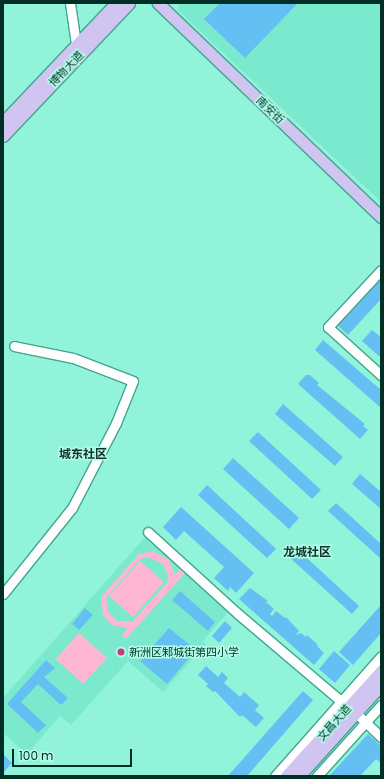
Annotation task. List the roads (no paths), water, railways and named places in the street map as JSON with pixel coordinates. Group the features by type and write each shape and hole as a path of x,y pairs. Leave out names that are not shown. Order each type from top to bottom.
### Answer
{"main road":[{"name":"博物大道","path":"3,122 116,3"},
{"name":"博物大道","path":"3,136 129,3"},
{"name":"南安街","path":"158,3 381,217"},
{"name":"文昌大道","path":"286,776 381,671"},
{"name":"文昌大道","path":"299,776 348,707 381,685"}],"street":[{"path":"70,3 76,44"},
{"path":"381,270 328,327 381,375"},
{"path":"3,594 72,508 116,423 133,381 73,358 14,346"},
{"path":"148,532 237,613 381,737"},
{"path":"275,776 348,707 381,656"},
{"path":"317,776 381,705"}],"place":[{"name":"新洲区邾城街第四小学","path":"121,652"}],"district":[{"name":"城东社区","path":"83,454"},
{"name":"龙城社区","path":"307,552"}]}
